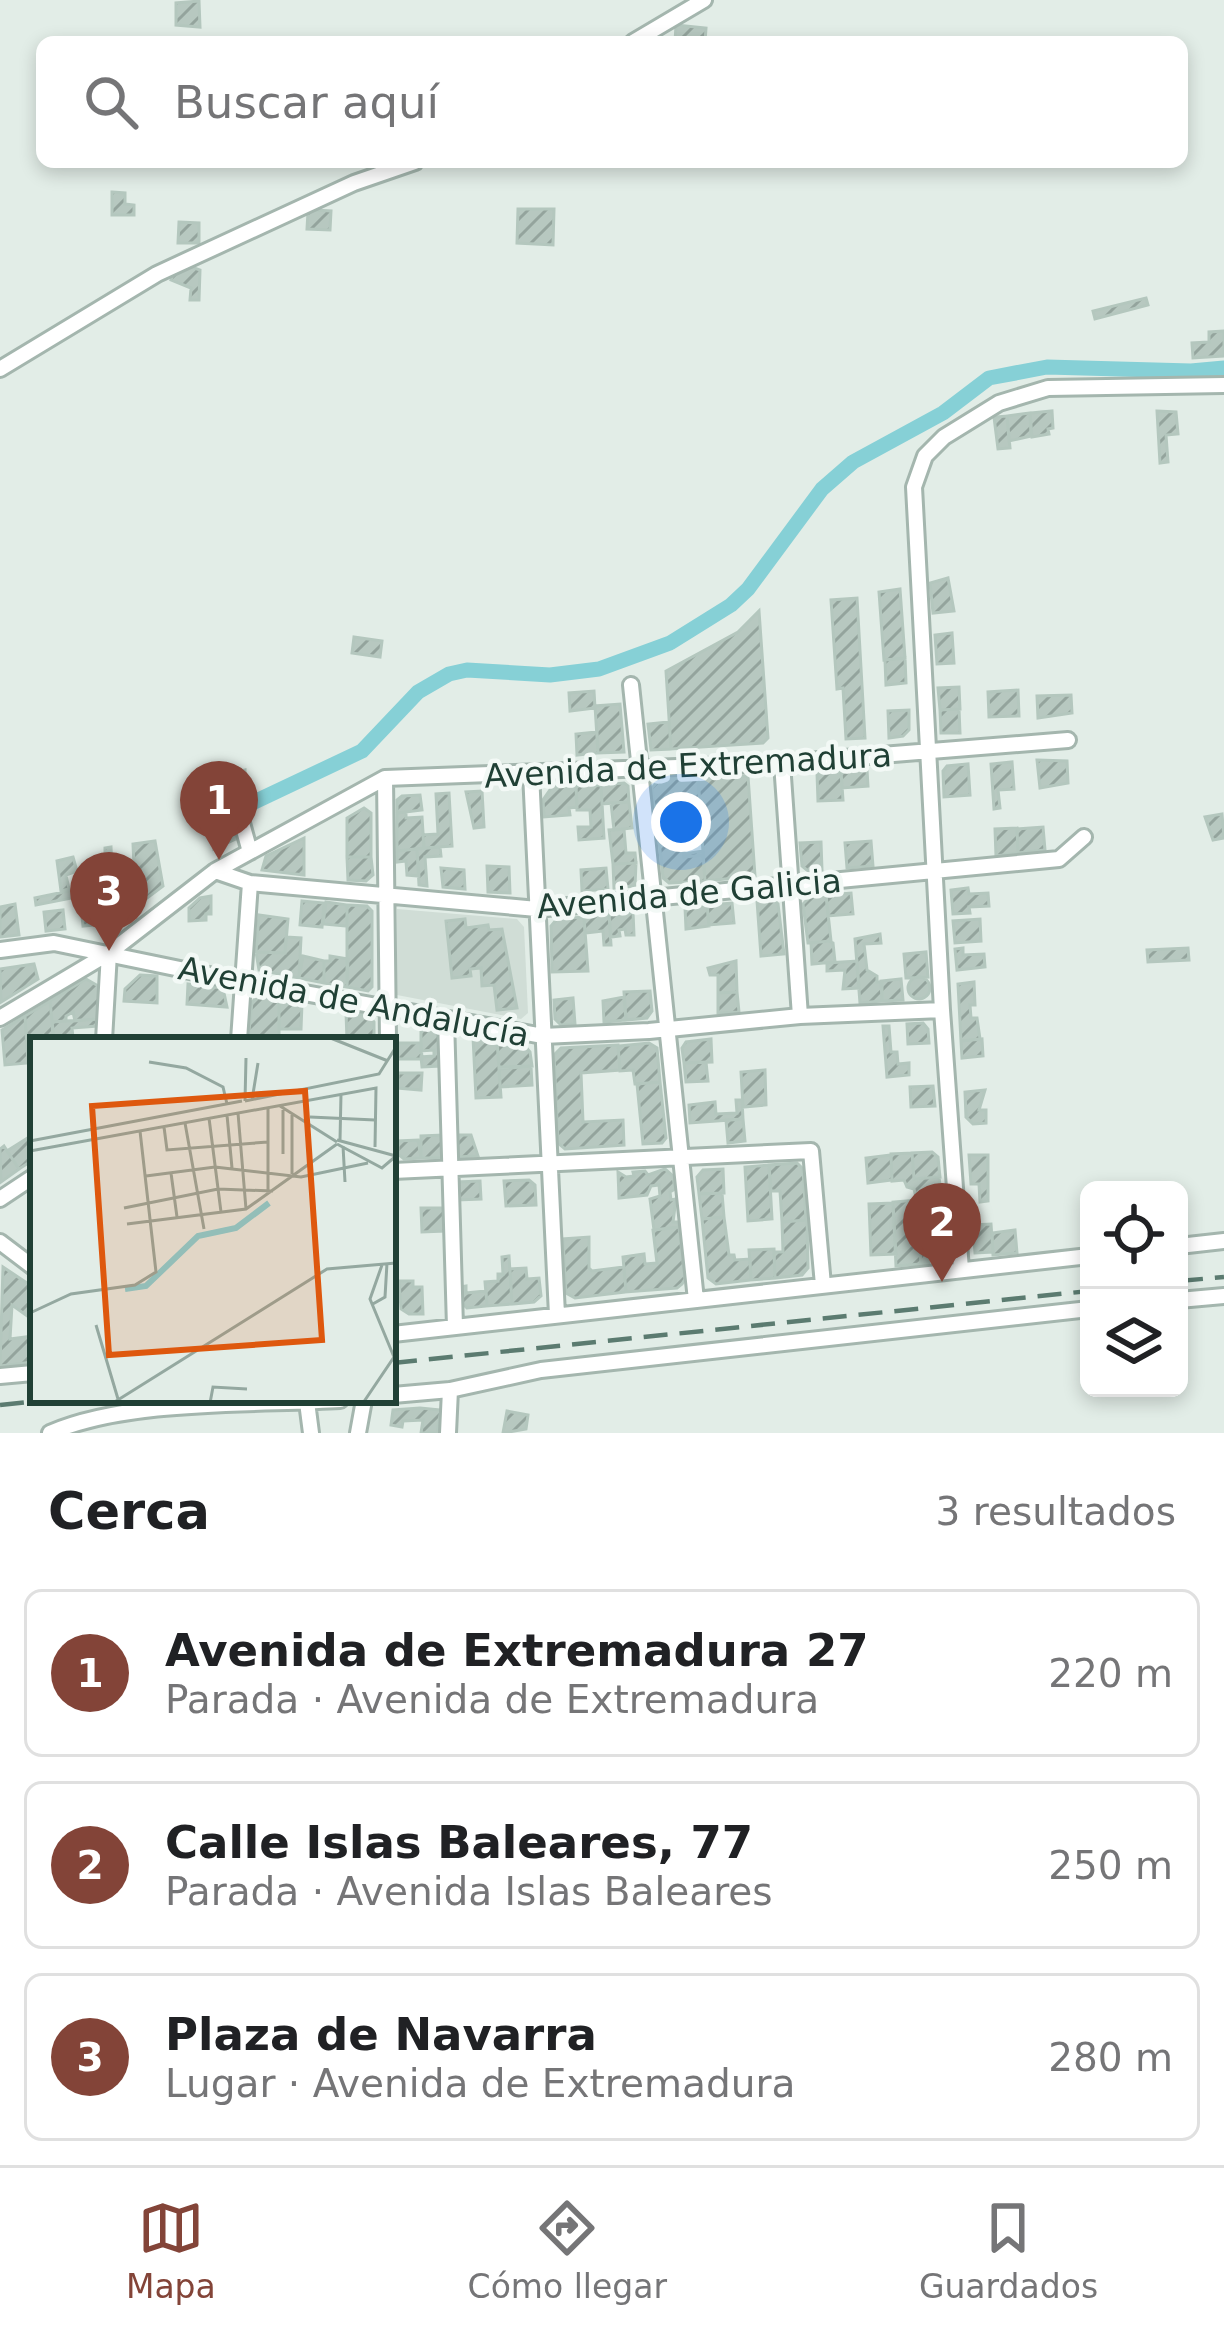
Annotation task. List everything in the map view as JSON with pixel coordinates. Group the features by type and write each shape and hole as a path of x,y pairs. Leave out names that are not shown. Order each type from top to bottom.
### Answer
{"street":[{"path":"643,36 704,0"},
{"path":"0,369 157,274 354,183 398,168"},
{"path":"962,1270 941,1010 914,488 925,456 944,437 999,403 1048,388 1224,385"},
{"path":"631,686 696,1300"},
{"name":"Avenida de Extremadura","path":"109,953 215,871 385,778 782,763 1069,740"},
{"path":"782,763 800,1016"},
{"path":"531,773 557,1315"},
{"path":"385,778 388,1037"},
{"path":"237,805 250,852"},
{"name":"Avenida de Galicia","path":"215,871 250,883 537,909 1059,860 1084,837"},
{"path":"238,1037 250,883"},
{"path":"0,950 54,943 109,953"},
{"path":"0,1018 109,953"},
{"path":"104,1037 109,953"},
{"name":"Avenida de Andalucía","path":"109,953 543,1036 941,1010"},
{"path":"446,1018 454,1327"},
{"path":"396,1171 811,1151 823,1285"},
{"path":"0,1198 30,1179"},
{"path":"1188,1245 1224,1241"},
{"path":"0,1242 30,1265"},
{"path":"396,1334 1080,1257"},
{"path":"1188,1299 1224,1296"},
{"path":"396,1396 450,1390 541,1370 1080,1310"},
{"path":"0,1376 30,1373"},
{"path":"448,1433 450,1390"},
{"path":"50,1433 75,1422 149,1411 289,1403"},
{"path":"307,1403 311,1433"},
{"path":"358,1433 363,1403"}],"shaded area":[{"path":"397,909 517,919 524,927 528,1013 521,1019 397,995"}],"building":[{"path":"199,1 200,27 176,25 176,3"},
{"path":"676,25 706,28 705,36 675,36"},
{"path":"112,192 125,193 125,204 134,205 134,215 112,215"},
{"path":"518,209 554,209 553,245 517,243"},
{"path":"331,211 330,230 307,229 308,212"},
{"path":"179,222 199,223 199,243 178,243"},
{"path":"186,265 200,270 199,300 190,300 191,288 171,280 175,269"},
{"path":"1146,298 1148,305 1095,319 1093,311"},
{"path":"1224,331 1224,356 1193,358 1192,343 1209,342 1209,332"},
{"path":"1052,411 1049,434 1032,437 1030,413"},
{"path":"1157,411 1176,412 1178,434 1166,435 1168,462 1160,463"},
{"path":"1030,413 1031,436 1009,441 1007,416"},
{"path":"1007,416 1010,448 998,449 994,417"},
{"path":"948,578 954,611 933,613 930,583"},
{"path":"900,589 905,658 884,660 879,592"},
{"path":"857,598 865,738 846,739 831,600"},
{"path":"759,611 768,738 763,743 671,749 666,671 738,632"},
{"path":"952,633 954,663 937,664 935,635"},
{"path":"354,637 382,641 380,657 352,653"},
{"path":"905,658 906,683 886,685 885,660"},
{"path":"959,687 960,709 940,710 938,688"},
{"path":"1018,690 1019,716 989,717 988,692"},
{"path":"594,691 595,708 570,711 569,693"},
{"path":"1071,695 1072,713 1038,718 1037,696"},
{"path":"620,704 624,752 598,753 595,706"},
{"path":"959,709 960,733 941,733 940,710"},
{"path":"909,710 909,730 889,738 888,711"},
{"path":"669,722 671,749 651,750 648,724"},
{"path":"597,732 598,753 577,755 576,734"},
{"path":"1037,760 1067,761 1068,783 1040,788"},
{"path":"1012,762 1014,789 998,790 1000,808 994,809 991,764"},
{"path":"968,764 970,795 944,797 943,771 947,766"},
{"path":"237,768 237,772 245,770 245,781 194,790 197,776"},
{"path":"867,770 868,786 842,788 841,771"},
{"path":"841,771 843,800 818,801 817,773"},
{"path":"748,776 755,876 705,881 698,779"},
{"path":"698,779 700,804 680,804 683,829 657,832 652,788 659,780"},
{"path":"624,783 629,802 602,804 601,785"},
{"path":"576,785 577,807 569,808 570,815 544,817 543,800 552,787"},
{"path":"601,785 604,838 579,840 578,827 591,827 590,810 577,810 576,786"},
{"path":"482,791 484,827 474,828 466,792"},
{"path":"449,793 452,846 424,848 423,835 438,834 436,794"},
{"path":"420,795 422,810 397,813 397,800 402,796"},
{"path":"629,802 632,828 614,830 611,803"},
{"path":"364,808 371,813 371,857 347,857 347,818"},
{"path":"406,812 406,818 422,817 424,848 397,851 397,813"},
{"path":"1222,814 1224,838 1213,840 1205,817"},
{"path":"239,818 242,836 214,849 214,823"},
{"path":"1043,827 1045,850 1018,853 1017,829"},
{"path":"1017,828 1018,853 996,856 995,829"},
{"path":"624,829 626,853 635,853 636,863 613,864 609,830"},
{"path":"683,829 684,857 703,855 705,881 670,883 663,877 658,832"},
{"path":"683,829 684,854 703,851 705,881 669,883 663,878 658,832"},
{"path":"304,838 304,875 262,870 266,856"},
{"path":"155,841 163,886 139,904 126,879 105,882 105,848 111,847 112,869 134,866 133,844"},
{"path":"871,841 873,866 847,868 845,843"},
{"path":"821,842 822,870 808,871 802,866 800,843"},
{"path":"440,847 441,856 425,857 427,886 419,885 417,849"},
{"path":"417,849 419,876 407,875 406,861 397,862 397,851"},
{"path":"73,857 77,871 66,875 69,889 61,891 57,861"},
{"path":"347,857 371,857 373,875 366,881 348,880"},
{"path":"636,863 635,886 614,888 613,864"},
{"path":"487,866 509,867 510,893 488,892"},
{"path":"441,868 464,870 465,889 443,887"},
{"path":"606,868 608,889 582,891 581,870"},
{"path":"126,879 127,887 36,905 35,898"},
{"path":"127,887 139,904 105,924 105,891"},
{"path":"968,888 969,894 988,893 989,906 953,914 951,890"},
{"path":"105,891 105,924 83,926 80,896"},
{"path":"851,893 853,914 828,916 826,895"},
{"path":"826,895 831,941 808,943 803,904 810,897"},
{"path":"211,896 211,914 206,914 206,920 189,921 189,908"},
{"path":"774,900 784,954 761,956 757,901"},
{"path":"302,901 324,903 322,927 300,925"},
{"path":"326,902 347,905 347,926 323,924"},
{"path":"732,903 734,923 709,925 707,905"},
{"path":"15,904 19,935 0,937 0,907"},
{"path":"347,905 367,906 372,911 372,987 368,991 347,987"},
{"path":"707,905 709,926 686,929 685,907"},
{"path":"63,910 65,929 46,931 44,912"},
{"path":"633,912 634,935 626,935 625,929 611,937 609,914"},
{"path":"609,914 611,945 604,945 603,931 585,933 584,917"},
{"path":"259,915 288,919 285,953 256,952"},
{"path":"584,917 588,971 552,972 551,926 557,919"},
{"path":"465,919 466,928 488,925 489,930 502,929 517,1008 497,1010 494,985 482,986 481,968 470,969 471,976 452,978 446,921"},
{"path":"980,919 981,941 955,943 953,921"},
{"path":"880,934 881,943 864,944 867,970 882,982 882,1001 860,1003 855,939"},
{"path":"286,937 301,938 299,978 259,970 256,952 285,953"},
{"path":"829,941 835,962 812,964 811,943"},
{"path":"963,948 963,955 984,954 985,967 957,970 955,949"},
{"path":"1188,948 1189,960 1148,962 1147,950"},
{"path":"926,952 928,977 906,978 904,954"},
{"path":"303,956 324,961 324,983 299,978"},
{"path":"330,956 348,959 347,987 324,983 324,961 330,961"},
{"path":"736,961 737,992 718,993 718,975 710,975 708,968"},
{"path":"857,961 859,988 843,989 845,970 827,971 827,963"},
{"path":"34,964 38,979 1,1002 0,969"},
{"path":"140,975 157,976 157,1003 124,1001 125,989"},
{"path":"919,977 930,988 919,999 908,988"},
{"path":"86,979 100,987 97,1019 75,1021 73,1012 66,1021 52,1022 50,1001"},
{"path":"901,979 903,1000 882,1001 881,981"},
{"path":"974,982 971,1018 977,1018 980,1039 961,1041 958,984"},
{"path":"188,984 223,988 227,1007 187,1004"},
{"path":"650,991 652,1011 647,1018 626,1020 624,992"},
{"path":"737,992 739,1012 718,1013 718,993"},
{"path":"259,995 279,998 279,1037 248,1037 252,1002"},
{"path":"624,997 626,1020 604,1022 603,1001"},
{"path":"573,998 575,1024 561,1025 555,1019 554,1000"},
{"path":"279,999 302,1003 301,1029 279,1029"},
{"path":"50,1001 54,1037 30,1037 27,1046 25,1016"},
{"path":"346,1012 369,1016 374,1022 374,1037 347,1037"},
{"path":"25,1016 28,1063 5,1065 2,1030"},
{"path":"97,1019 97,1026 72,1028 73,1037 53,1037 52,1022"},
{"path":"923,1023 929,1043 908,1044 907,1024"},
{"path":"421,1026 440,1030 441,1066 422,1067 421,1057 434,1056 434,1050 421,1051"},
{"path":"883,1026 889,1026 891,1052 897,1052 898,1064 909,1063 909,1075 887,1077"},
{"path":"473,1037 497,1041 501,1097 476,1098"},
{"path":"711,1039 712,1062 684,1063 686,1042"},
{"path":"982,1039 983,1056 962,1058 961,1041"},
{"path":"497,1041 524,1045 532,1066 499,1067"},
{"path":"398,1043 421,1043 422,1059 398,1059"},
{"path":"649,1043 657,1048 660,1082 635,1084 633,1070 620,1071 618,1046"},
{"path":"618,1045 620,1070 581,1073 583,1122 623,1120 624,1145 565,1149 558,1143 554,1055 561,1048"},
{"path":"706,1062 708,1081 686,1082 684,1063"},
{"path":"531,1066 532,1085 500,1087 499,1069"},
{"path":"765,1070 766,1105 743,1107 741,1072"},
{"path":"398,1073 422,1073 421,1090 398,1088"},
{"path":"660,1082 666,1138 662,1143 643,1144 637,1084"},
{"path":"933,1086 935,1106 911,1107 910,1087"},
{"path":"985,1090 979,1110 986,1110 986,1123 973,1124 966,1117 965,1092"},
{"path":"736,1100 742,1100 743,1119 690,1123 689,1105 715,1102 716,1114 737,1113"},
{"path":"743,1119 745,1141 728,1143 726,1120"},
{"path":"443,1135 443,1158 421,1158 421,1136"},
{"path":"455,1135 471,1135 478,1156 456,1157"},
{"path":"29,1137 30,1162 19,1169 7,1151"},
{"path":"418,1140 421,1158 404,1159 398,1154 398,1141"},
{"path":"4,1146 19,1169 1,1182 0,1149"},
{"path":"932,1152 938,1157 940,1177 914,1179 912,1153"},
{"path":"912,1153 914,1179 939,1177 942,1200 917,1202 914,1189 904,1180 892,1181 891,1154"},
{"path":"891,1155 892,1180 868,1183 866,1158"},
{"path":"969,1155 988,1155 988,1201 980,1202 979,1184 971,1184"},
{"path":"797,1163 803,1169 806,1220 782,1222 780,1191 771,1191 769,1165"},
{"path":"769,1165 772,1219 748,1221 745,1167"},
{"path":"665,1169 673,1176 673,1222 679,1227 654,1230 650,1199 660,1196 659,1185 651,1186 647,1195 619,1198 618,1172 626,1177"},
{"path":"723,1169 724,1193 699,1194 697,1177 703,1170"},
{"path":"529,1180 535,1185 536,1205 506,1206 504,1181"},
{"path":"480,1181 481,1199 457,1200 457,1182"},
{"path":"722,1193 724,1217 702,1219 699,1194"},
{"path":"917,1200 921,1264 896,1266 893,1202"},
{"path":"940,1200 941,1210 926,1212 929,1263 921,1264 917,1202"},
{"path":"893,1203 896,1254 871,1255 869,1204"},
{"path":"421,1208 445,1208 445,1231 422,1232"},
{"path":"724,1217 729,1255 735,1260 750,1259 751,1280 716,1284 708,1278 702,1219"},
{"path":"807,1220 808,1268 802,1275 775,1278 774,1252 783,1252 782,1222"},
{"path":"991,1224 993,1252 975,1253 973,1225"},
{"path":"679,1227 682,1284 626,1292 623,1257 644,1254 645,1264 657,1263 653,1230"},
{"path":"1015,1230 1017,1253 993,1255 992,1233"},
{"path":"589,1237 589,1268 624,1267 626,1292 575,1298 566,1293 563,1239"},
{"path":"774,1249 775,1278 751,1280 749,1250"},
{"path":"509,1256 512,1304 487,1306 485,1282 498,1281 498,1274 503,1274 502,1257"},
{"path":"3,1267 30,1285 30,1318 12,1305 10,1339 30,1336 30,1362 0,1366"},
{"path":"526,1268 527,1279 539,1278 541,1296 534,1302 512,1304 510,1269"},
{"path":"399,1281 422,1287 423,1314 401,1309"},
{"path":"466,1286 466,1293 486,1291 487,1306 467,1308 461,1302 460,1287"},
{"path":"393,1410 441,1410 437,1433 421,1433 423,1420 403,1421 402,1427 391,1425"},
{"path":"507,1411 528,1415 526,1429 503,1433"}],"waterway":[{"path":"250,804 362,751 418,692 449,674 467,670 550,675 599,669 670,643 748,589 822,489 853,462 943,413 989,378 1047,367 1224,368"}],"railway":[{"path":"1188,1280 1224,1277"},
{"path":"396,1363 1080,1292"},
{"path":"0,1405 30,1402"}],"place":[{"name":"Avenida de Extremadura 27","path":"219,860"},
{"name":"Plaza de Navarra","path":"109,951"},
{"name":"Calle Islas Baleares, 77","path":"942,1282"}]}
